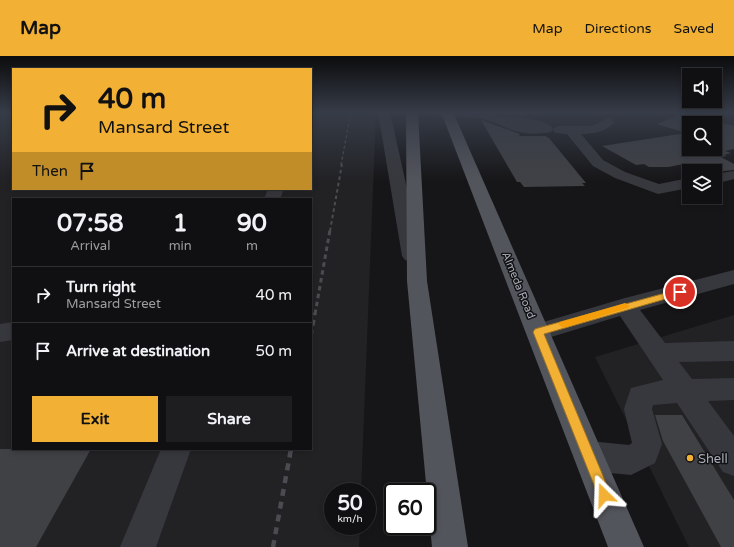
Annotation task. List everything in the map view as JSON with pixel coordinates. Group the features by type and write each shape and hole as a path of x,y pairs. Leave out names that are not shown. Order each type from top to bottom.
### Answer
{"main road":[{"path":"413,135 417,281 450,547"},
{"name":"Almeda Road","path":"453,135 538,332 626,547"}],"street":[{"path":"388,135 417,281"},
{"path":"574,135 598,163 620,175 658,189 682,184"},
{"path":"722,178 734,175"},
{"path":"538,332 625,306 734,278"},
{"path":"625,306 734,461"},
{"path":"0,333 12,331"},
{"path":"658,353 734,351"},
{"path":"588,456 631,460 644,453 647,444 638,409 641,396 658,392 734,389"},
{"path":"138,547 176,450"}],"shaded area":[{"path":"0,135 12,135 12,190 312,190 312,135 375,135 361,483 324,483 324,535 360,535 359,547 0,547"},
{"path":"734,315 734,547 689,547 595,357"}],"building":[{"path":"490,135 545,136 549,138 586,183 582,183 585,186 524,187 520,182 517,182"},
{"path":"682,135 682,156 722,156 722,135 734,135 734,149 725,151 731,153 724,155 727,156 721,157 734,164 734,170 722,171 722,164 689,163 668,167 649,167 644,164 636,165 602,146"},
{"name":"Shell","path":"655,415 682,415 734,500 734,547 721,547 663,441"},
{"path":"0,449 90,450 36,547 0,547"}],"railway":[{"path":"341,165 347,135"},
{"path":"330,231 342,164"},
{"path":"315,314 330,230"},
{"path":"312,330 315,313"},
{"path":"273,547 291,450"}],"slow traffic":[{"path":"563,324 625,306"}],"place":[{"name":"Shell","path":"690,458"}],"route":[{"path":"604,495 538,332 625,306 680,292"}]}
